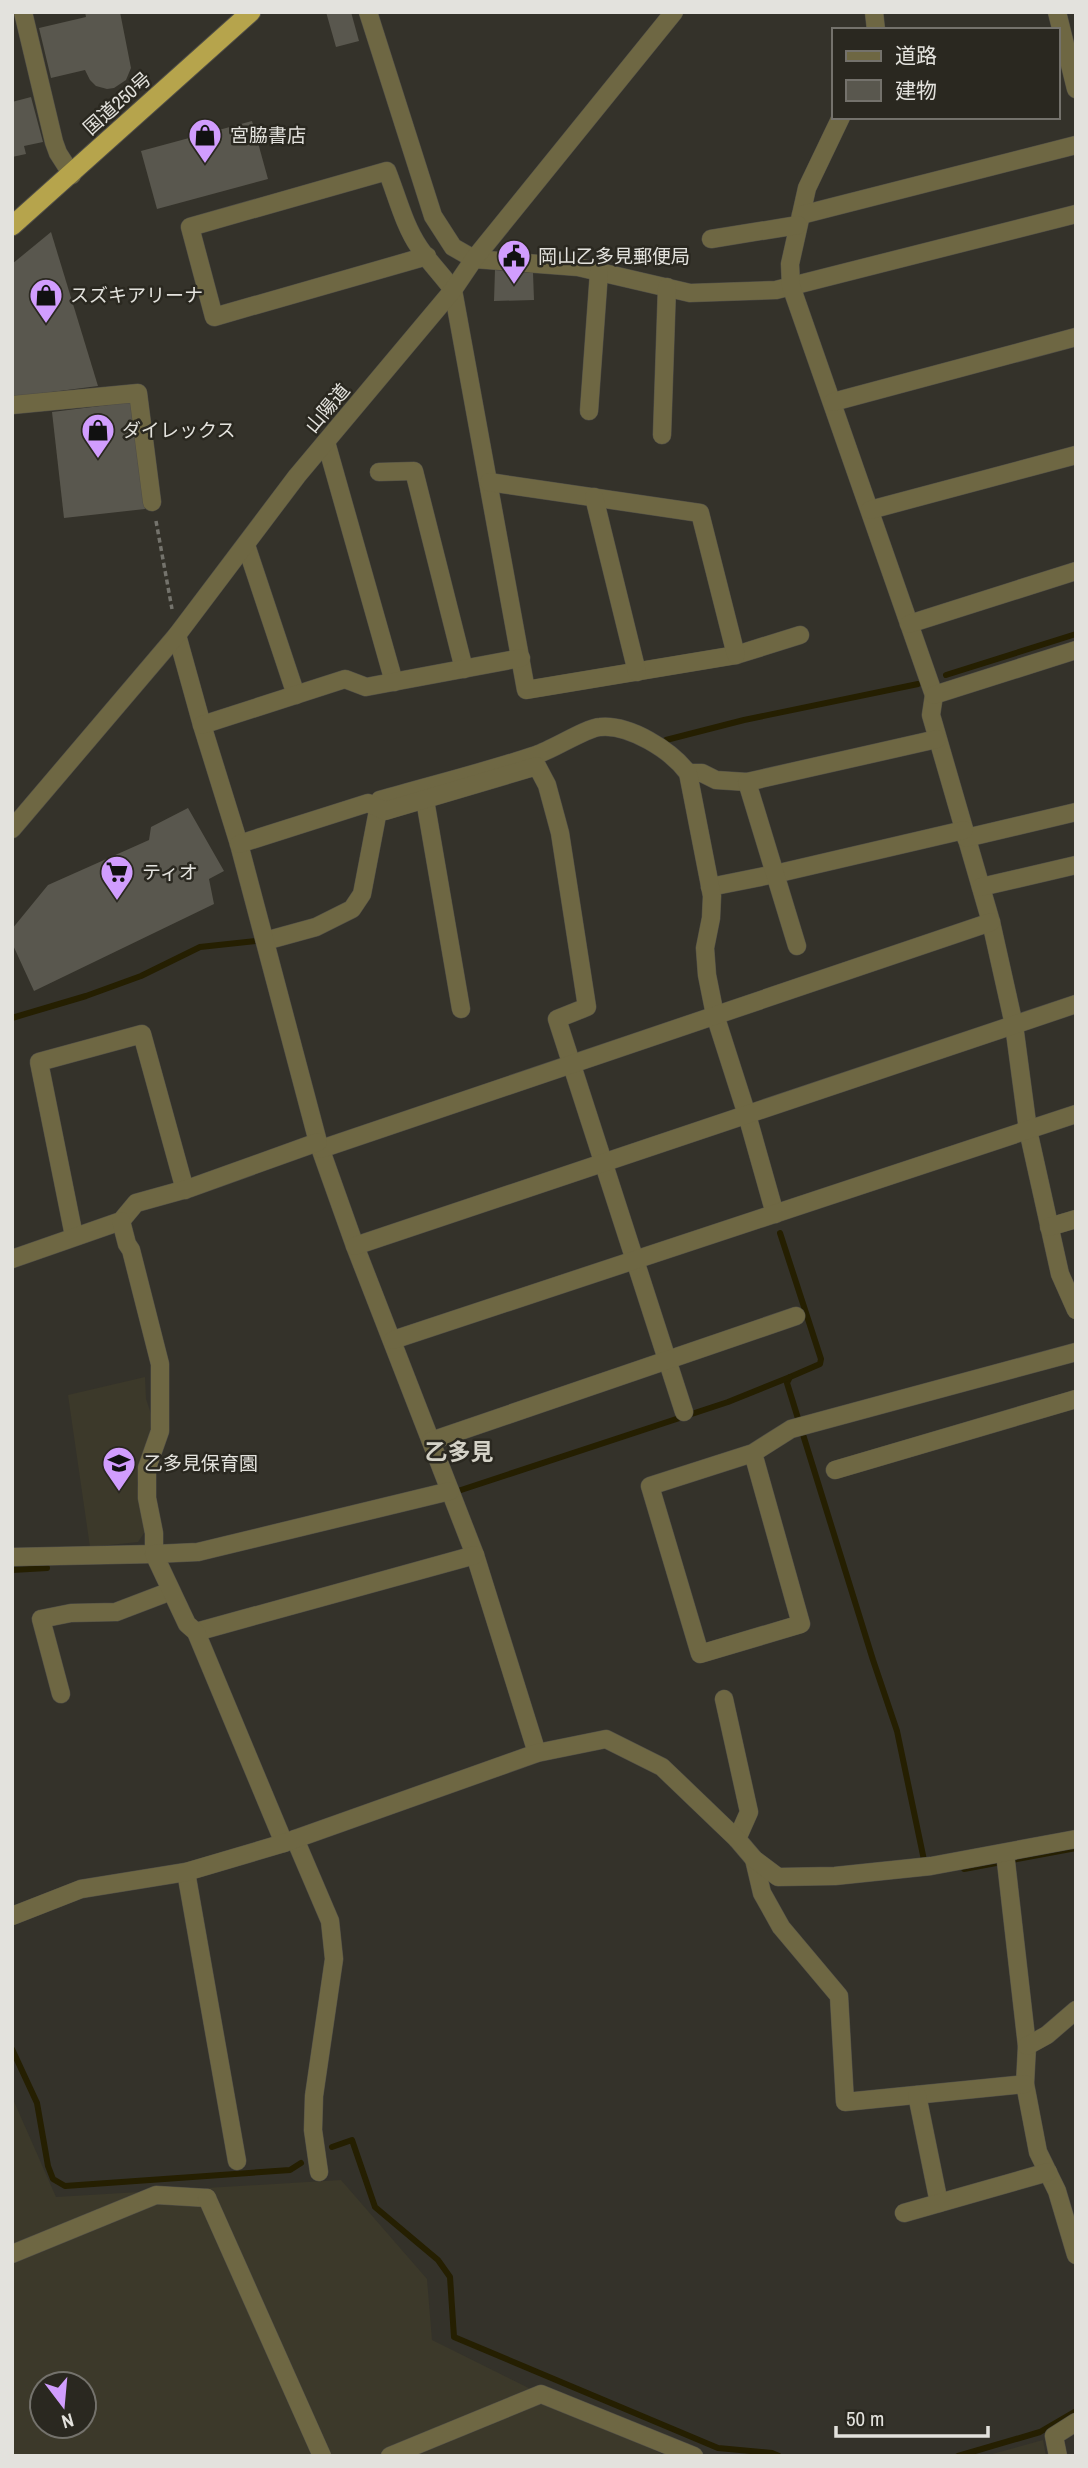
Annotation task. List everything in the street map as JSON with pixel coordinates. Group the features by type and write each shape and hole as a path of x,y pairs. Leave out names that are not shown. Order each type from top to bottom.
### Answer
{"highway":[{"name":"国道250号","path":"12,226 251,12"}],"street":[{"path":"23,12 54,142 72,175"},
{"path":"369,12 433,216 453,247 474,259 578,267 690,293 776,290 1076,214"},
{"name":"山陽道","path":"12,830 177,635 326,442 453,290 474,259 674,12"},
{"path":"1060,34 1076,89"},
{"path":"840,119 807,188 790,264 791,286 934,695 931,715 991,922 1014,1025 1028,1130 1060,1275 1076,1310"},
{"path":"711,240 800,220 1076,145"},
{"path":"427,256 214,317 190,227 387,171 419,248 427,256 453,290 526,690 736,655 800,635"},
{"path":"589,411 599,272"},
{"path":"662,435 667,288"},
{"path":"833,402 1076,337"},
{"path":"12,405 138,393 152,502"},
{"path":"326,442 394,682"},
{"path":"870,510 1076,455"},
{"path":"379,472 414,471 464,669"},
{"path":"488,482 700,513 736,655"},
{"path":"594,497 637,672"},
{"path":"246,545 296,695"},
{"path":"909,624 1076,572"},
{"path":"177,635 240,844 319,1145 355,1246 475,1555 537,1753"},
{"path":"934,695 1076,650"},
{"path":"202,724 345,679 366,687 520,658"},
{"path":"265,941 316,927 352,909 362,894 380,800 539,754 599,727 632,732 664,749 680,762 688,773 710,887 711,918 705,948 706,975 715,1015 775,1214"},
{"path":"688,773 702,773 716,780 747,782 937,739"},
{"path":"240,844 368,803 385,811 537,766 547,785 561,833 587,1007 557,1019 684,1412"},
{"path":"747,782 797,946"},
{"path":"425,800 461,1009"},
{"path":"710,887 1076,811"},
{"path":"981,887 1076,865"},
{"path":"12,1259 121,1221 136,1203 185,1190 570,1065 991,922"},
{"path":"355,1246 1076,1004"},
{"path":"74,1236 39,1062 142,1034 185,1190"},
{"path":"393,1340 1076,1114"},
{"path":"1049,1227 1076,1219"},
{"path":"121,1221 160,1364 160,1432 147,1468 147,1498 154,1532 154,1554 187,1624 196,1632 290,1841 330,1921 334,1959 314,2096 313,2130 319,2172"},
{"path":"431,1441 796,1316"},
{"path":"753,1453 801,1624 700,1654 650,1486 753,1453 791,1429 1076,1352"},
{"path":"835,1470 1076,1399"},
{"path":"12,1557 198,1552 450,1491"},
{"path":"196,1632 475,1555"},
{"path":"61,1694 41,1619 71,1613 116,1612 171,1591"},
{"path":"724,1699 749,1812 737,1839"},
{"path":"12,1916 81,1889 186,1872 290,1841 537,1753 606,1739 662,1767 737,1839 754,1859 778,1877 835,1876 1006,1858 1076,1839"},
{"path":"1006,1858 1027,2046 1025,2084 1038,2152 1057,2191 1076,2255"},
{"path":"754,1859 762,1893 781,1927 839,1996 845,2102 1025,2084"},
{"path":"186,1872 237,2161"},
{"path":"1027,2046 1047,2035 1076,2010"},
{"path":"917,2095 939,2203"},
{"path":"904,2213 1048,2172"},
{"path":"12,2254 156,2195 207,2198 322,2456"},
{"path":"390,2456 541,2394 694,2456"},
{"path":"1058,2456 1054,2437 1076,2422"}],"path":[{"path":"152,502 177,635"}],"shaded area":[{"path":"145,1377 146,1399 153,1420 137,1483 146,1530 138,1542 90,1547 68,1395"},
{"path":"12,2097 56,2197 341,2180 427,2279 432,2340 666,2456 12,2456"},
{"path":"1043,2440 1046,2456 985,2456"}],"building":[{"path":"85,12 120,12 131,68 126,80 114,88 96,86 85,70 51,78 39,28 86,17"},
{"path":"326,12 351,12 359,41 336,47"},
{"path":"31,97 43,142 24,146 26,154 12,157 12,102"},
{"path":"252,121 268,179 157,209 141,151"},
{"name":"スズキアリーナ","path":"51,232 98,386 13,397 12,264"},
{"path":"495,270 533,273 534,300 494,301"},
{"name":"ダイレックス","path":"132,402 145,509 64,518 52,412"},
{"path":"188,808 224,871 209,879 214,904 34,991 12,943 12,929 48,885 149,840 151,827"}],"waterway":[{"path":"946,675 1076,634"},
{"path":"666,740 744,720 918,684"},
{"path":"12,1018 141,976 200,947 256,941"},
{"path":"780,1233 821,1359 820,1364 790,1377 787,1383 897,1731 924,1860"},
{"path":"458,1491 728,1402 790,1377"},
{"path":"12,1570 47,1568"},
{"path":"964,1869 1076,1848"},
{"path":"12,2049 37,2103 48,2166 53,2179 65,2186 290,2170 301,2163"},
{"path":"332,2147 352,2140 375,2207 438,2260 450,2277 454,2337 718,2448 779,2456"},
{"path":"958,2456 1040,2432 1076,2411"}],"place":[{"name":"宮脇書店","path":"205,165"},
{"name":"岡山乙多見郵便局","path":"514,286"},
{"name":"スズキアリーナ","path":"46,325"},
{"name":"ダイレックス","path":"98,460"},
{"name":"ティオ","path":"117,902"},
{"name":"乙多見保育園","path":"119,1493"}],"district":[{"name":"乙多見","path":"459,1452"}]}
